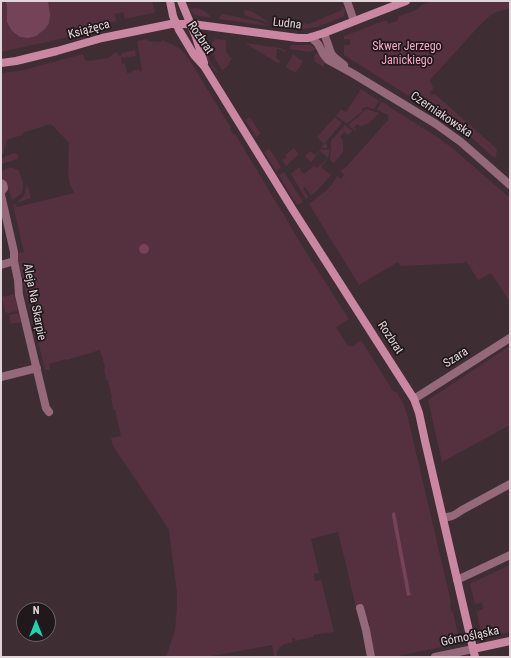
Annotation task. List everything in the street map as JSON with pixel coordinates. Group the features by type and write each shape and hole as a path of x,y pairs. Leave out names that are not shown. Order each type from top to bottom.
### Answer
{"street":[{"path":"170,1 184,24"},
{"path":"181,1 184,24"},
{"path":"347,1 354,21"},
{"name":"Ludna","path":"184,24 298,38 311,37 406,1"},
{"name":"Książęca","path":"1,63 16,61 161,25 184,24"},
{"name":"Rozbrat","path":"184,24 194,55 204,66 293,210 414,399 418,408 474,653"},
{"name":"Rozbrat","path":"184,24 199,44 204,66"},
{"name":"Czerniakowska","path":"324,33 330,51 352,72"},
{"name":"Czerniakowska","path":"311,37 318,44 328,60 352,72 436,124 461,142 510,185"},
{"path":"1,183 3,184 4,188 1,192"},
{"name":"Aleja Na Skarpie","path":"1,195 14,252 19,295 46,408 49,412"},
{"path":"1,265 14,261"},
{"name":"Szara","path":"414,399 510,338"},
{"path":"1,377 37,368"},
{"path":"443,518 456,514 510,484"},
{"path":"457,580 510,555"},
{"path":"360,608 371,657"},
{"name":"Górnośląska","path":"435,657 474,653 510,641"}],"green space":[{"path":"1,1 152,1 155,11 154,13 125,19 123,12 115,14 116,21 96,26 90,31 1,52"},
{"name":"Skwer Jerzego Janickiego","path":"432,1 510,1 510,8 494,13 486,19 430,80 434,90 430,91 431,95 435,94 497,149 496,158 450,122 344,55 344,45 350,45 350,39 344,39 344,36 386,20 389,24 397,21 399,16 414,11 421,5"},
{"path":"341,7 343,7 345,11 343,17 317,27 303,29 292,28 287,21 309,24 342,10"},
{"path":"194,8 206,12 212,18 194,15 190,9"},
{"path":"245,10 253,12 270,23 244,15"},
{"path":"224,14 259,22 269,26 219,19 220,16"},
{"path":"147,39 148,41 161,42 162,40 179,48 187,56 231,128 230,129 234,135 235,134 306,252 349,319 336,327 348,346 350,345 352,347 361,340 393,391 397,393 403,403 408,418 451,602 451,610 453,612 459,639 456,644 393,657 377,657 374,654 369,621 367,619 365,620 363,605 356,607 338,532 311,539 319,573 314,574 315,581 321,580 334,632 313,635 313,637 295,641 295,638 292,638 293,642 280,647 277,652 277,657 274,657 272,645 206,657 166,657 175,630 177,607 177,593 169,530 113,446 111,438 121,436 115,409 113,409 112,398 108,380 106,380 100,350 49,364 50,370 45,370 17,255 18,253 24,252 13,205 16,204 17,207 74,193 68,174 69,143 51,124 8,139 4,153 1,155 1,73 19,71 83,54 85,60 89,61 108,58 115,53 118,53 119,56 121,56 122,53 135,50 136,56 121,58 122,64 125,63 127,73 139,69 139,71 142,71 137,41"},
{"path":"215,39 226,40 226,51 232,58 227,67 222,70 212,51 212,42"},
{"path":"207,43 210,62 218,72 216,73 204,52 203,45"},
{"path":"245,43 280,48 285,50 285,53 280,49 277,49 276,58 280,61 279,64"},
{"path":"291,45 311,45 316,49 310,52 290,49"},
{"path":"318,53 324,61 324,67 315,62 315,54"},
{"path":"293,54 299,58 298,59 303,61 295,73 286,67"},
{"path":"361,89 379,101 374,109 367,107 363,108 363,111 346,123 336,116 341,109 346,112"},
{"path":"381,102 387,104 451,147 510,198 510,302 491,273 478,280 466,261 463,263 401,266 398,262 359,285 309,204 326,191 337,176 341,179 344,175 340,171 347,166 389,119 389,116 377,110"},
{"path":"366,109 379,113 368,124 363,125 362,127 357,124 354,127 357,132 348,125"},
{"path":"250,117 260,133 256,137 245,120"},
{"path":"335,117 342,123 325,143 327,148 323,148 321,147 324,144 317,137"},
{"path":"345,125 352,131 348,135 344,132 340,137 343,140 344,151 333,163 330,160 331,141"},
{"path":"269,148 281,167 276,171 264,152"},
{"path":"294,148 299,154 286,166 282,160 287,157 285,155"},
{"path":"321,149 329,149 329,155 327,158 320,151 311,162 305,156 310,151 315,155"},
{"path":"13,153 18,154 18,159 1,164 1,159"},
{"path":"325,160 326,161 321,167 331,175 315,193 311,195 305,187 303,189 308,197 306,199 291,174 299,167 304,174 314,166 311,162 317,168"},
{"path":"8,168 18,170 23,183 21,194 12,200 6,181 1,179 1,172"},
{"path":"284,172 303,202 297,205 279,175"},
{"path":"27,183 31,198 16,203 23,197"},
{"path":"14,294 18,310 8,313 5,312 2,297"},
{"path":"19,314 21,322 11,324 9,315"},
{"path":"510,346 510,425 442,462 428,400"},
{"path":"510,565 510,632 484,638 482,636 476,610 479,612 479,610 483,609 482,603 475,604 470,584"}],"shaded area":[{"path":"6,1 48,1 50,15 49,23 45,29 36,36 28,38 20,37 12,31 7,22"},
{"path":"142,244 146,244 148,245 148,253 142,254 139,251 139,247"},
{"path":"395,512 411,595 407,596 392,516 392,513"}]}
